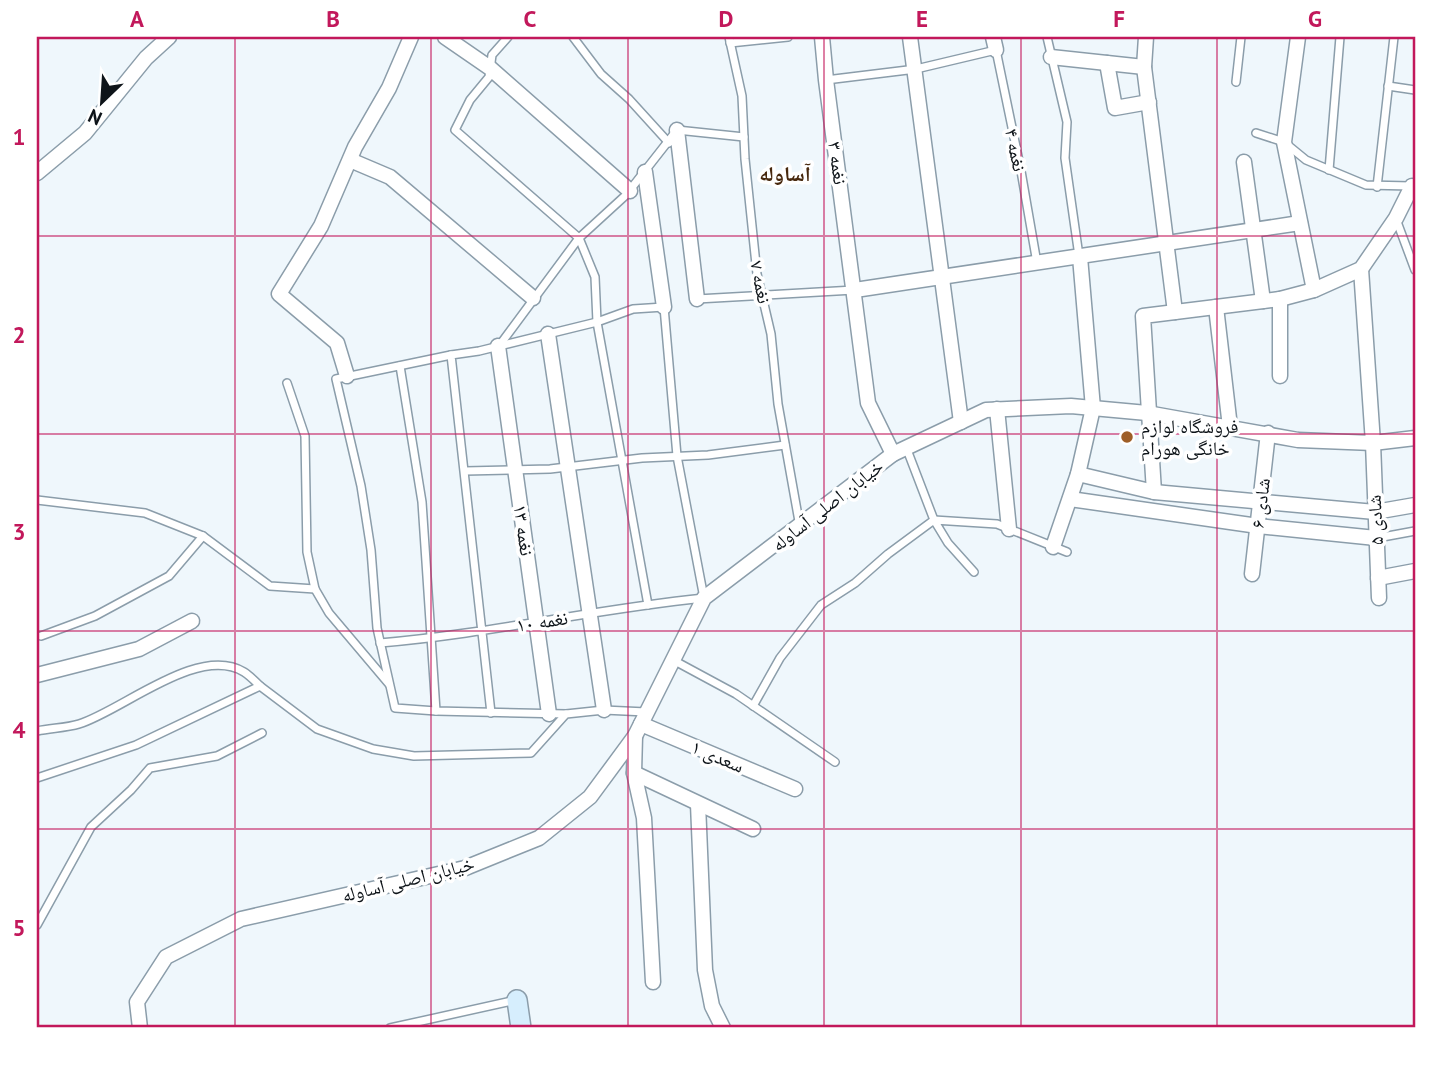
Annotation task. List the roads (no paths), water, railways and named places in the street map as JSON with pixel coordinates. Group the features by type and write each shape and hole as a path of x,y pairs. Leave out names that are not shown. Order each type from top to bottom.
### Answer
{"street":[{"path":"37,173 85,133 146,58 169,37"},
{"path":"348,376 337,343 279,294 321,226 350,160 389,88 411,37"},
{"path":"445,37 490,68 630,191"},
{"name":"نغمه ۳","path":"822,37 855,290"},
{"path":"910,37 961,422"},
{"path":"1146,37 1144,67 1175,312"},
{"path":"1298,37 1284,142 1314,290"},
{"path":"1051,57 1144,67"},
{"path":"1107,63 1115,108 1149,102"},
{"path":"677,130 697,299"},
{"path":"350,160 390,177 533,298"},
{"path":"1244,162 1263,301"},
{"path":"645,172 664,307"},
{"path":"1154,492 1143,316 1280,299 1314,290 1361,268 1396,218 1414,184"},
{"path":"855,290 1300,223"},
{"path":"1060,549 1093,408 1080,257"},
{"name":"شادی ۵","path":"1361,268 1380,597"},
{"name":"خیابان اصلی آساوله","path":"855,290 869,403 900,451"},
{"path":"1280,299 1280,376"},
{"path":"1216,307 1230,427"},
{"path":"548,334 604,710"},
{"name":"نغمه ۱۳","path":"498,346 549,714"},
{"name":"خیابان اصلی آساوله","path":"140,1028 137,1002 166,957 241,919 465,867 539,838 590,797 641,724 704,598 900,451 986,410 1071,406 1147,413 1298,440 1373,443 1415,438"},
{"path":"997,409 1009,529"},
{"name":"شادی ۶","path":"1252,574 1268,433"},
{"path":"1078,474 1154,492 1261,502 1375,512 1415,505"},
{"path":"1070,499 1258,526 1376,538"},
{"path":"1378,578 1415,571"},
{"path":"37,675 139,649 192,621"},
{"path":"641,724 634,773 644,818 653,982"},
{"name":"سعدی ۱","path":"641,724 795,789"},
{"path":"634,773 753,830"},
{"path":"698,804 705,970 712,1006 723,1028"},
{"path":"517,1000 521,1028"}],"lane":[{"path":"508,37 492,55 489,77 470,100 455,130 579,238 595,277 597,322 648,604"},
{"path":"573,37 601,74 629,99 669,143"},
{"path":"730,40 788,37"},
{"path":"1046,37 1067,122 1065,158 1080,257"},
{"path":"1236,82 1241,37"},
{"path":"1329,170 1340,37"},
{"path":"1377,187 1394,37"},
{"name":"نغمه ۷","path":"730,40 742,96 757,274 763,295 800,527"},
{"path":"826,80 916,69 995,44"},
{"name":"نغمه ۴","path":"995,44 1037,263"},
{"path":"1388,86 1415,90"},
{"path":"498,346 579,238 630,191 677,130 744,137"},
{"path":"1256,133 1284,142 1306,160 1366,185 1377,187 1414,184"},
{"path":"1396,218 1415,270"},
{"path":"697,299 855,290"},
{"path":"641,724 604,710 549,714 395,708 380,643 371,550 361,486 336,379 498,346 597,322 634,309 664,307 677,456 704,598"},
{"path":"451,355 491,713"},
{"path":"400,366 422,502 436,711"},
{"path":"287,383 305,436 307,552 315,589 329,613 389,684"},
{"path":"465,471 568,467 708,455 785,445"},
{"path":"900,451 934,520 948,542 974,572"},
{"path":"37,500 145,513 203,536 270,586 315,589"},
{"path":"753,706 780,658 821,605 855,583 934,520 997,524 1060,549"},
{"path":"1376,538 1415,531"},
{"path":"41,636 95,616 169,576 203,536"},
{"name":"نغمه ۱۰","path":"380,643 430,639 648,604 704,598"},
{"path":"673,660 753,706 835,762"},
{"path":"37,731 79,724 165,679 193,669 226,665 243,671 317,729 373,749 414,756 531,753 566,714"},
{"path":"37,778 136,745 260,686"},
{"path":"37,925 92,827 150,768 217,756 262,733"},
{"path":"390,1028 517,1000"}],"place":[{"name":"فروشگاه لوازم خانگی هورام","path":"1127,437"}],"district":[{"name":"آساوله","path":"785,174"}]}
